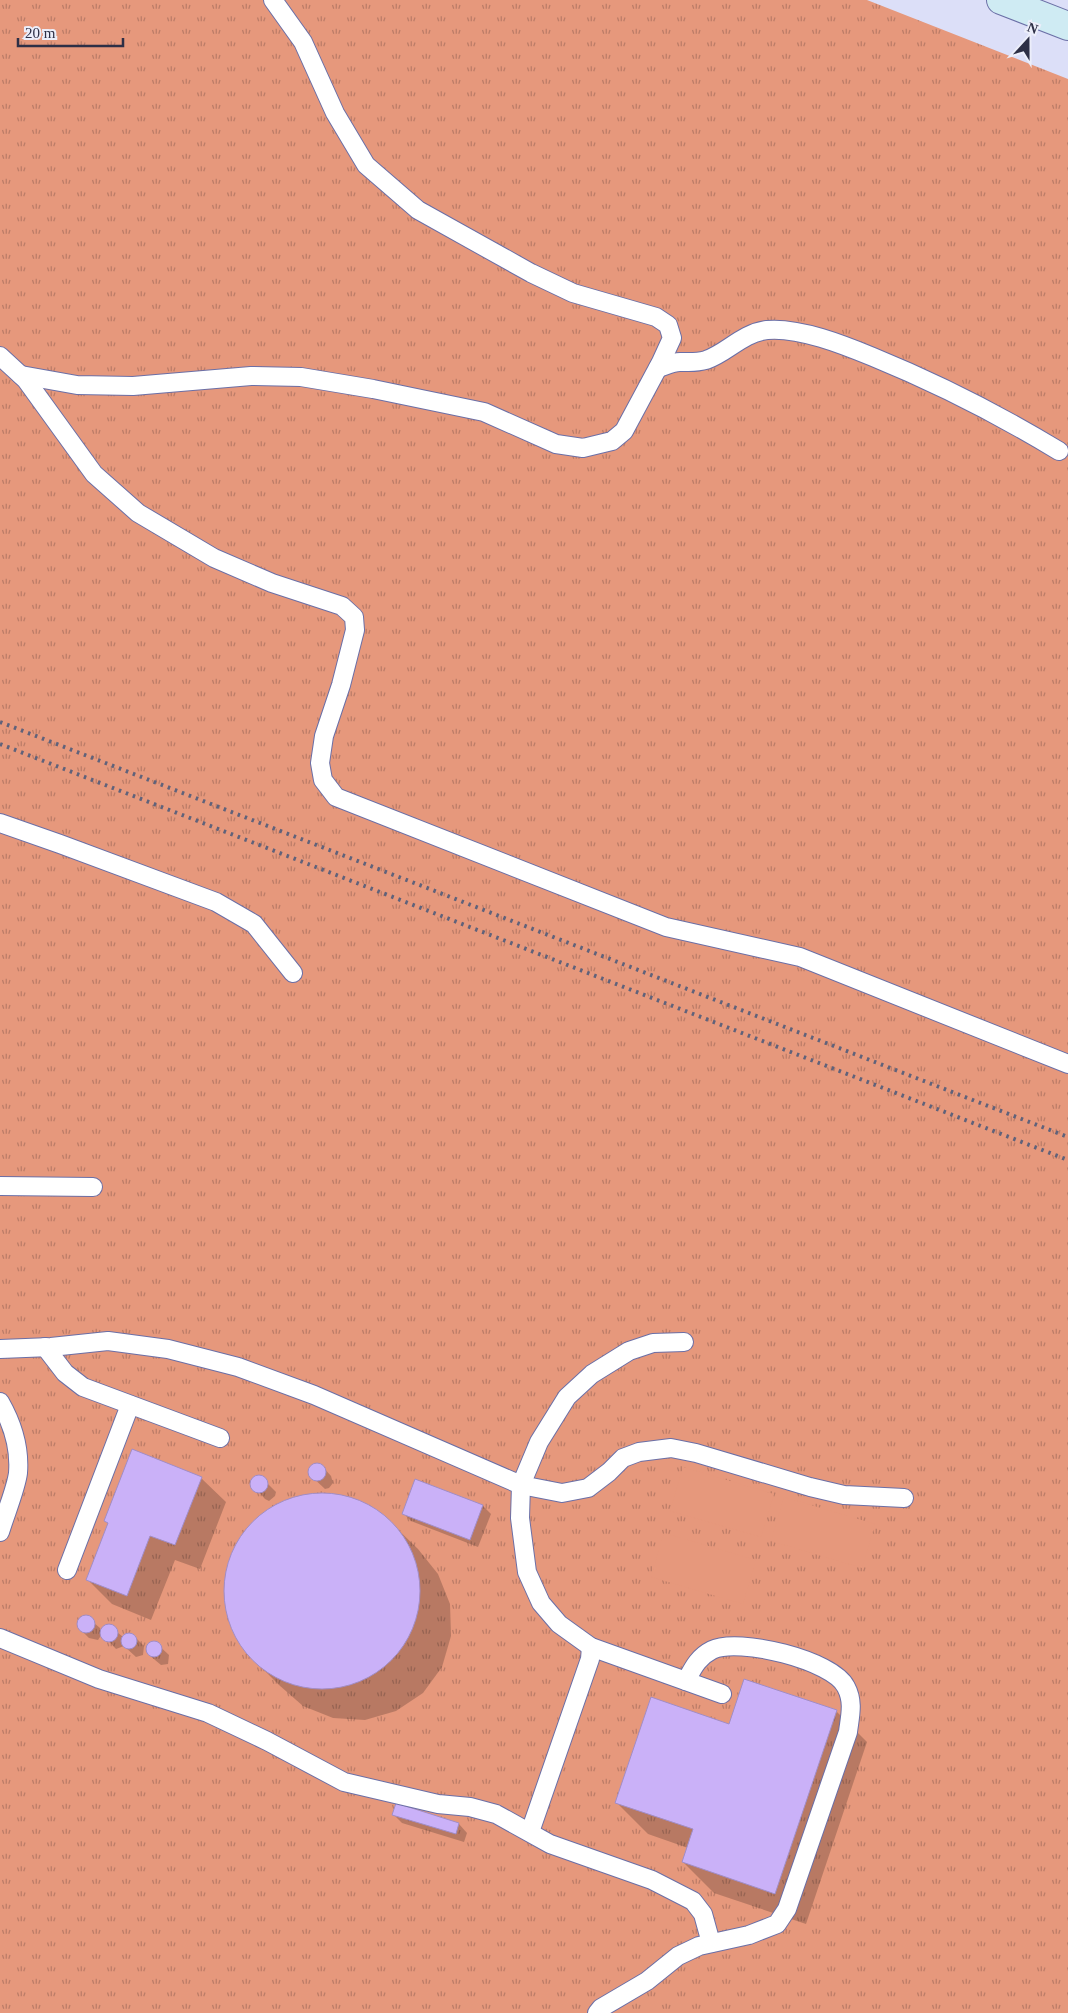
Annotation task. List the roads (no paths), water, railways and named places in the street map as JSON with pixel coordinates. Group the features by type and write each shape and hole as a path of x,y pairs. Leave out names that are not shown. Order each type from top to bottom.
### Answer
{"main road":[{"path":"1001,0 1068,26"}],"lane":[{"path":"21,375 77,385 133,386 251,376 301,377 373,389 484,412 556,444 582,448 612,441 624,431 672,338 668,325 656,317 573,293 531,273 418,210 366,165 335,113 303,42 273,0"},
{"path":"658,368 679,362 692,364 708,359 740,339 767,330 801,333 847,346 925,378 996,413 1059,450"},
{"path":"0,356 21,375 94,474 138,513 214,558 272,583 342,606 354,617 355,630 341,685 324,736 320,763 323,780 336,797 666,927 800,957 1068,1064"},
{"path":"0,824 60,844 216,902 254,924 293,973"},
{"path":"0,1186 93,1187"},
{"path":"0,1349 45,1348 108,1341 168,1349 238,1368 314,1395 521,1485 562,1493 588,1488 609,1472 623,1458 639,1452 671,1448 696,1453 810,1487 844,1495 904,1498"},
{"path":"684,1342 653,1343 629,1351 592,1374 567,1396 539,1442 521,1485 520,1518 527,1572 541,1602 559,1624 592,1647 722,1694"},
{"path":"45,1348 65,1373 83,1388 220,1438"},
{"path":"0,1402 17,1442 18,1473 0,1532"},
{"path":"68,1570 130,1405"},
{"path":"0,1638 99,1679 208,1713 267,1741 344,1782 438,1804 470,1807 496,1814 550,1844 652,1880 693,1901 703,1914 711,1943"},
{"path":"597,2013 601,2008 647,1981 678,1956 699,1946 749,1935 776,1924 787,1909 848,1732 852,1704 846,1686 832,1672 812,1661 763,1649 733,1646 714,1649 697,1661 686,1681"},
{"path":"530,1832 590,1659 592,1647"}],"railway":[{"path":"0,722 1068,1137"},
{"path":"0,744 1068,1160"}]}
